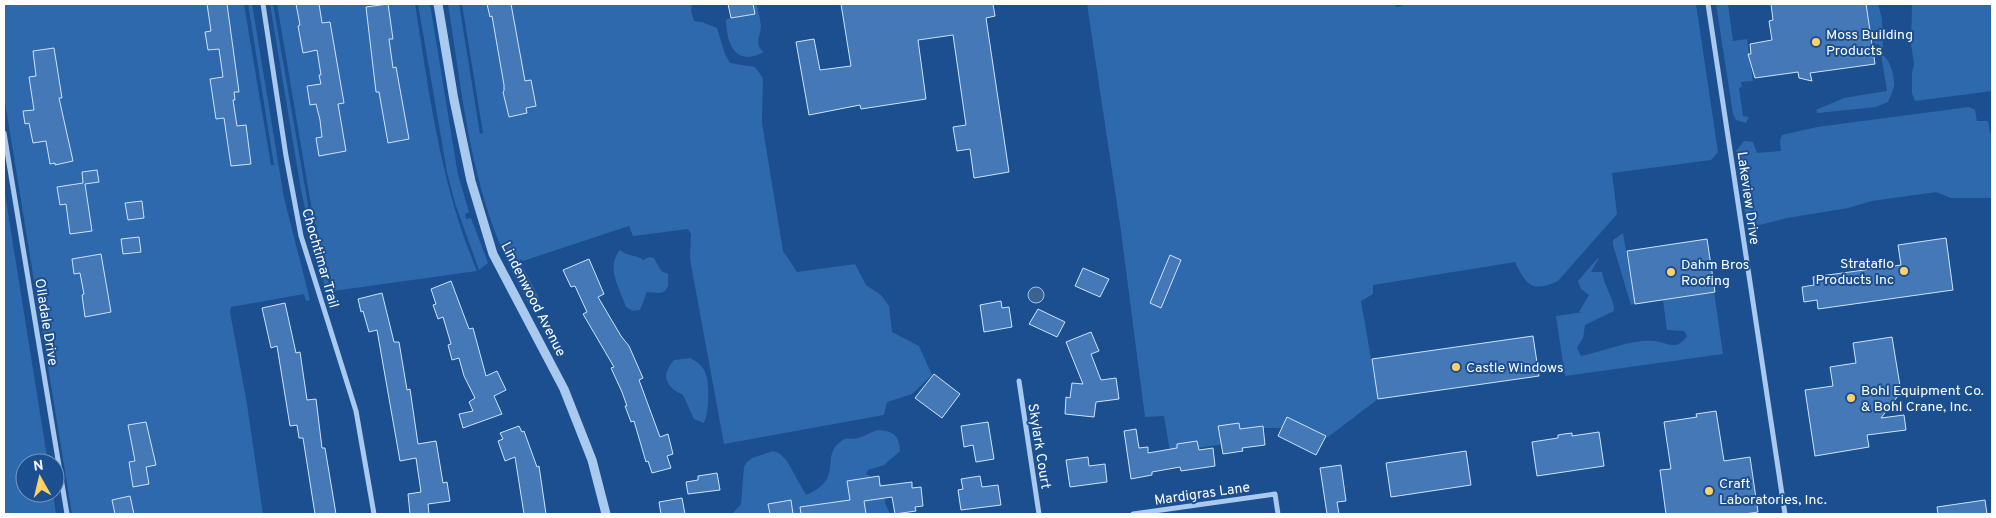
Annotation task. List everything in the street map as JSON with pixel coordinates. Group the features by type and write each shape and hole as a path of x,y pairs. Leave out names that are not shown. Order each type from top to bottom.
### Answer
{"street":[{"name":"Chochtimar Trail","path":"263,4 286,156 301,236 356,411 374,514"},
{"name":"Lindenwood Avenue","path":"438,4 454,100 469,172 493,254 564,389 592,460 606,514"},
{"name":"Lakeview Drive","path":"1708,4 1785,514"},
{"name":"Olladale Drive","path":"4,133 67,514"},
{"name":"Skylark Court","path":"1019,381 1039,514"},
{"name":"Mardigras Lane","path":"1133,514 1275,494 1278,514"}],"shaded area":[{"path":"4,4 244,4 271,165 274,165 248,4 252,4 284,198 310,300 306,301 304,294 231,307 230,312 247,404 263,514 72,514 65,471 65,453 62,453 4,96"},
{"path":"270,4 273,4 310,216 335,307 330,305 301,190"},
{"path":"277,4 415,4 431,106 445,172 464,238 477,271 333,291 312,211"},
{"path":"418,4 430,4 458,175 469,212 465,214 466,219 471,218 488,263 479,270 455,203 447,172"},
{"path":"448,4 459,4 480,134 483,133 462,4 692,4 691,11 694,21 717,28 725,54 730,63 755,67 763,78 762,123 783,251 797,272 855,264 866,285 881,295 889,306 892,332 919,346 932,375 912,394 887,402 884,415 724,444 690,259 691,234 688,229 633,236 629,226 523,261 520,259 539,298 538,300 528,302 504,254 481,188 467,127"},
{"path":"753,4 757,4 761,25 758,43 764,52 746,57 735,51 731,45 728,38 726,21 727,19 755,14"},
{"path":"1087,4 1394,4 1397,7 1407,4 1696,4 1718,152 1711,160 1612,173 1617,214 1558,281 1549,285 1531,285 1515,262 1373,285 1373,294 1361,301 1378,399 1328,437 1288,418 1282,428 1263,428 1262,425 1224,444 1170,452 1164,416 1145,417 1120,224"},
{"path":"1716,4 1728,4 1733,41 1747,39 1753,81 1741,82 1742,87 1739,88 1743,116 1749,117 1746,123 1736,120 1733,114"},
{"path":"1866,4 1878,4 1882,19 1883,49 1880,50 1879,44 1875,45 1871,36"},
{"path":"1912,4 1992,4 1992,91 1915,101 1912,93 1914,64 1911,44"},
{"path":"1881,54 1887,59 1894,78 1894,88 1888,102 1876,107 1818,113 1816,110 1844,98 1887,91"},
{"path":"1969,107 1975,110 1977,121 1988,121 1992,135 1992,198 1951,198 1936,192 1872,201 1848,208 1787,218 1760,225 1750,223 1745,214 1736,151 1744,141 1753,142 1757,153 1781,151 1780,141 1782,135 1817,127"},
{"path":"4,188 46,453 15,453 15,503 54,503 56,514 4,514"},
{"path":"1623,233 1635,304 1631,305 1613,245 1613,240"},
{"path":"620,250 643,260 649,257 654,258 661,271 668,274 668,286 665,291 660,293 647,292 640,310 633,311 626,307 615,278 614,264"},
{"path":"1599,258 1591,272 1602,272 1614,311 1585,325 1583,338 1577,348 1581,356 1636,342 1653,341 1672,345 1679,344 1687,336 1684,331 1667,330 1663,300 1714,292 1723,354 1565,376 1556,316 1583,312 1579,312 1589,295 1581,289 1578,281"},
{"path":"1036,287 1042,289 1044,295 1042,301 1036,303 1030,301 1028,295 1030,289"},
{"path":"690,358 701,365 707,376 708,405 704,423 694,419 683,395 672,388 667,381 667,371 674,360"},
{"path":"880,430 889,432 897,438 900,451 884,465 868,470 866,474 884,486 885,503 890,514 732,514 741,504 744,467 752,458 773,451 779,453 787,461 806,495 818,489 825,482 829,475 832,453 836,446 845,439 856,439"}],"building":[{"path":"207,4 227,4 239,92 234,92 235,100 233,100 237,126 246,125 251,164 231,166 224,118 216,119 210,79 223,77 219,49 208,50 205,32 211,31"},
{"path":"296,4 319,4 322,23 330,22 344,103 338,104 346,151 319,156 316,138 322,137 320,120 316,104 310,105 307,86 321,84 319,75 321,75 317,50 303,53"},
{"path":"388,4 393,39 389,39 393,68 396,67 409,139 388,143 379,92 376,92 366,7"},
{"path":"487,4 511,4 525,81 531,80 536,106 526,108 527,113 509,117 503,92 504,85 492,16 490,17"},
{"path":"728,4 753,4 755,14 731,18"},
{"path":"841,4 993,4 995,16 986,18 1009,172 974,178 970,149 957,151 953,127 966,125 953,35 918,40 926,99 861,109 860,105 809,115 796,42 814,39 820,70 851,66"},
{"name":"Moss Building Products","path":"1771,4 1866,4 1875,64 1810,73 1812,81 1799,78 1798,72 1755,78 1748,54 1751,54 1750,44 1772,40 1769,21 1773,20"},
{"path":"54,48 62,98 59,98 73,161 55,165 55,163 50,164 46,141 33,143 29,123 25,124 23,111 34,110 29,77 36,76 33,51"},
{"path":"97,170 99,182 85,184 92,231 70,234 66,204 60,205 57,187 83,183 82,172"},
{"path":"142,201 144,218 128,220 125,203"},
{"path":"139,237 141,252 123,254 121,239"},
{"name":"Strataflo Products Inc","path":"1946,238 1953,290 1818,309 1817,300 1804,302 1802,287 1814,285 1813,277 1901,265 1898,245"},
{"name":"Dahm Bros Roofing","path":"1707,239 1715,292 1635,304 1627,251"},
{"path":"101,254 111,312 85,317 82,295 84,294 80,273 74,274 72,259"},
{"path":"1170,255 1181,260 1161,308 1150,303"},
{"path":"589,259 604,294 598,297 629,346 643,378 639,380 660,437 668,434 673,454 667,456 671,468 652,473 648,461 646,462 634,421 631,422 622,392 611,368 614,367 583,314 587,312 575,286 571,287 563,270"},
{"path":"1083,268 1109,279 1100,297 1075,286"},
{"path":"451,281 469,329 473,328 486,376 497,371 506,390 494,396 502,414 463,428 459,414 473,411 469,402 475,398 464,376 459,358 452,360 448,345 451,344 443,317 438,319 433,305 436,304 431,289"},
{"path":"382,293 394,342 399,342 407,390 410,389 418,444 436,441 443,483 447,482 450,501 428,504 429,514 410,514 408,494 421,492 416,458 400,461 377,330 369,332 358,299"},
{"path":"1001,301 1002,308 1009,307 1012,327 984,332 980,305"},
{"path":"285,303 296,353 300,352 307,400 316,399 322,448 325,448 336,514 315,514 303,438 299,438 297,425 290,426 277,346 271,348 262,308"},
{"path":"1038,309 1065,322 1057,337 1029,324"},
{"path":"1091,332 1099,351 1091,354 1101,380 1116,378 1119,399 1096,402 1094,417 1065,414 1066,397 1070,398 1072,383 1083,384 1066,342"},
{"name":"Castle Windows","path":"1533,336 1539,376 1378,399 1372,359"},
{"name":"Bohl Equipment Co. & Bohl Crane, Inc.","path":"1892,337 1901,392 1881,418 1904,415 1906,430 1867,435 1869,447 1815,456 1805,390 1833,386 1830,367 1856,363 1853,343"},
{"path":"934,374 960,394 942,418 915,398"},
{"name":"Craft Laboratories, Inc.","path":"1716,411 1724,461 1750,457 1758,512 1745,514 1666,514 1660,470 1671,469 1664,422 1697,417 1696,414"},
{"path":"1287,417 1326,436 1316,455 1278,436"},
{"path":"146,422 156,465 146,467 149,484 133,487 129,462 135,461 128,425"},
{"path":"988,422 994,459 976,462 973,445 964,447 961,426"},
{"path":"1239,423 1240,429 1263,426 1265,445 1242,448 1243,451 1223,454 1218,426"},
{"path":"519,426 522,432 524,431 537,467 539,466 546,514 524,514 515,457 505,461 498,441 503,439 500,433"},
{"path":"1136,429 1139,448 1148,447 1148,453 1177,448 1177,444 1197,441 1199,450 1213,448 1215,466 1181,471 1180,467 1152,472 1152,475 1131,479 1124,431"},
{"path":"1599,432 1604,466 1537,476 1532,442 1558,438 1558,435 1564,434 1572,433 1572,436"},
{"path":"1466,451 1471,485 1391,497 1386,463"},
{"path":"1088,457 1089,466 1105,464 1107,482 1070,487 1066,460"},
{"path":"1341,465 1346,501 1337,502 1339,514 1327,514 1320,468"},
{"path":"717,473 720,490 688,494 686,482 698,480 698,476"},
{"path":"879,476 880,486 912,482 912,488 921,487 923,506 915,507 916,511 895,514 892,497 864,501 866,514 801,514 800,507 850,500 847,481"},
{"path":"980,476 982,487 998,485 1001,505 961,510 958,490 963,489 961,479"},
{"path":"130,496 134,514 115,514 112,500"},
{"path":"682,498 685,514 661,514 659,502"},
{"path":"791,500 793,514 770,514 768,504"},
{"path":"1985,500 1987,514 1938,514 1937,507"}],"place":[{"name":"Moss Building Products","path":"1816,42"},
{"name":"Strataflo Products Inc","path":"1904,271"},
{"name":"Dahm Bros Roofing","path":"1671,272"},
{"name":"Castle Windows","path":"1456,367"},
{"name":"Bohl Equipment Co. & Bohl Crane, Inc.","path":"1851,398"},
{"name":"Craft Laboratories, Inc.","path":"1709,491"}]}
